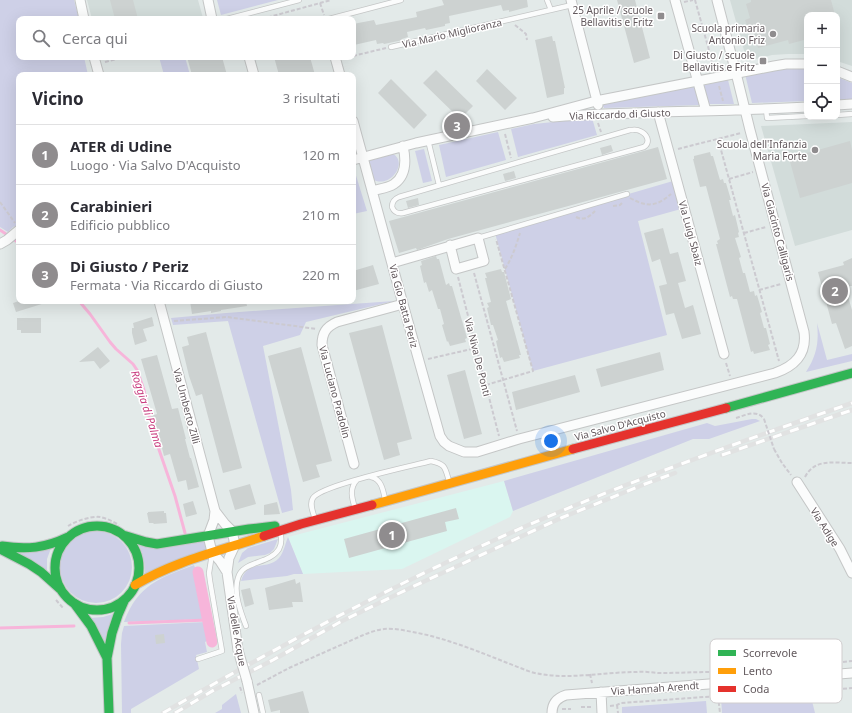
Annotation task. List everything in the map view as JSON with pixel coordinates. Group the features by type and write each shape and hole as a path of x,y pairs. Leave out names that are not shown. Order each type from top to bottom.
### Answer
{"street":[{"path":"80,0 83,16"},
{"path":"208,0 211,16"},
{"path":"675,0 706,111"},
{"path":"717,0 745,110"},
{"name":"Via Mario Miglioranza","path":"572,2 600,114"},
{"path":"97,60 99,72"},
{"path":"250,60 253,72"},
{"path":"336,60 339,72"},
{"name":"Via Riccardo di Giusto","path":"356,159 428,140 534,118 596,101 786,64 804,64"},
{"path":"840,73 852,77"},
{"path":"840,105 852,104"},
{"name":"Via Riccardo di Giusto","path":"534,118 600,114 804,107"},
{"name":"Via Giacinto Calligaris","path":"745,110 804,332 805,343 801,354 791,365 781,371"},
{"name":"Via Luigi Sbaiz","path":"658,112 724,354"},
{"name":"Via Gio Batta Periz","path":"356,132 440,436 449,446 464,452 472,453 501,445"},
{"path":"372,191 394,184 399,179 405,164 403,146"},
{"path":"3,242 16,229"},
{"path":"392,263 450,245 478,238 484,261 456,269 450,245"},
{"name":"Via Umberto Zilli","path":"161,304 215,511 232,532"},
{"name":"Via Luciano Pradolin","path":"354,464 322,345 322,338 325,330 331,324 403,304"},
{"path":"501,445 781,371"},
{"name":"Via Salvo D'Acquisto","path":"121,530 146,542 157,544 232,532 279,528 301,524 852,373"},
{"name":"Via Adige","path":"799,486 840,550 852,573"},
{"name":"Via Umberto Zilli","path":"208,536 214,520 215,511"},
{"path":"0,546 15,548 41,547 51,544 69,531 92,526 121,530 136,553 139,570 138,578 131,592 119,604 100,610 87,609 66,597 58,583 56,576 56,560 69,531"},
{"name":"Via Salvo D'Acquisto","path":"135,585 162,570 279,528"},
{"path":"232,532 235,545"},
{"path":"208,536 212,552"},
{"name":"Via delle Acque","path":"235,545 229,558 227,572 238,650 254,713"},
{"path":"0,549 29,564 62,590"},
{"name":"Via delle Acque","path":"212,552 227,572"},
{"path":"109,713 107,658 112,633 125,598"},
{"path":"73,602 91,626 107,658"},
{"name":"Via Hannah Arendt","path":"842,674 852,673"},
{"name":"Via Hannah Arendt","path":"554,711 554,703 557,699 566,695 710,684"},
{"path":"599,710 601,692"}],"lane":[{"path":"238,16 299,0"},
{"path":"340,16 401,0"},
{"path":"547,0 551,10"},
{"name":"Via Mario Miglioranza","path":"391,47 551,10 572,2"},
{"path":"766,109 767,118 804,116"},
{"path":"840,115 852,114"},
{"path":"634,130 639,130 645,134 648,142 644,147 400,214 395,212 392,207 393,201 399,197 512,164 634,130"},
{"path":"428,140 439,185"},
{"path":"478,238 627,194"},
{"path":"315,520 311,505 316,494 326,489 366,477 431,461 440,463 445,468 450,483"},
{"path":"366,477 376,478 379,481 383,488 386,500"},
{"path":"355,508 352,490 355,483 359,479"},
{"path":"246,626 242,616 236,587 238,578 242,571 246,568 269,559 276,554 282,542 279,528"},
{"path":"198,660 222,651 210,581 212,552"},
{"path":"259,695 263,713"}],"path":[{"path":"273,16 331,0"},
{"path":"695,0 714,69"},
{"path":"320,3 324,16"},
{"path":"508,20 526,34 527,40"},
{"name":"Via Mario Miglioranza","path":"356,55 391,47"},
{"path":"718,82 723,104"},
{"path":"504,130 512,164"},
{"path":"674,150 744,132"},
{"path":"718,138 781,371"},
{"path":"729,178 761,170"},
{"path":"0,202 16,229"},
{"path":"744,233 776,224"},
{"path":"505,269 515,249 520,231"},
{"path":"486,385 533,371 496,239"},
{"name":"Via Niva De Ponti","path":"472,264 519,440"},
{"name":"Via Niva De Ponti","path":"456,269 501,445"},
{"path":"760,290 791,281"},
{"path":"165,322 227,317 325,330"},
{"path":"419,362 476,348"},
{"path":"724,354 732,384"},
{"path":"734,418 756,413 761,415 764,419 774,449 782,463 799,486 808,472 818,464 852,463"},
{"path":"69,531 72,523 100,517 114,522 121,530"},
{"path":"55,598 62,608 68,612"},
{"path":"248,685 361,636 390,629 413,632 448,640 531,672 540,674 578,675 637,672 710,672"},
{"path":"842,663 852,662"},
{"path":"842,689 852,688"},
{"path":"618,713 617,705 620,703 710,697"},
{"path":"719,703 720,713"},
{"path":"581,708 599,710"},
{"path":"554,711 571,709"}],"shaded area":[{"path":"0,0 74,0 78,16 16,16 16,60 85,60 87,72 16,72 16,226 8,232 0,227"},
{"path":"87,0 198,0 202,16 91,16"},
{"path":"217,0 278,0 221,15"},
{"name":"Scuola primaria Antonio Friz","path":"730,0 852,0 852,66 840,62 840,12 804,12 804,54 772,55 747,61"},
{"path":"160,60 186,60 189,72 163,72"},
{"path":"784,68 804,68 804,101 752,103 745,74"},
{"path":"840,78 852,83 852,99 840,100"},
{"path":"728,80 734,104 708,104 704,85"},
{"path":"694,86 700,105 604,108 601,102"},
{"path":"592,118 597,135 518,157 511,129 534,124"},
{"path":"852,122 852,230 795,246 761,126"},
{"path":"498,132 506,160 446,177 439,145"},
{"path":"424,149 432,181 423,183 415,151"},
{"path":"393,154 399,163 396,173 380,182 374,180 368,165 369,160"},
{"path":"356,176 367,211 356,213"},
{"path":"673,181 681,209 638,221 667,335 533,371 495,233"},
{"path":"394,301 306,322 300,335 263,346 291,490 293,510 282,513 228,321 173,325 171,318"},
{"path":"817,323 827,360 852,354 852,361 806,372 815,354 818,336"},
{"path":"752,419 760,421 709,439 693,439 513,511 504,481 707,423 715,426"},
{"path":"504,481 513,511 510,517 402,569 303,574 288,537"},
{"path":"96,531 116,537 126,547 132,567 126,587 116,597 96,603 76,597 66,587 60,567 66,547 76,537"},
{"path":"288,537 303,574 241,581 244,574 248,570 253,567 269,564 279,558"},
{"path":"278,539 274,549 270,553 248,557 238,563 242,553 248,548"},
{"path":"205,540 208,550 145,574 144,559 139,545"},
{"path":"51,548 47,559 47,573 13,552"},
{"path":"194,565 206,619 124,622 136,599 151,584 170,574"},
{"path":"116,613 107,650 90,618 103,617"},
{"path":"206,622 209,640 205,642 207,652 196,655 199,669 131,709 131,713 122,713 121,644 124,626"},
{"path":"236,694 241,713 215,713 222,709 222,705"},
{"path":"706,701 707,713 622,713 622,707"},
{"path":"721,703 812,703 815,713 722,713"}],"building":[{"path":"110,0 133,0 137,16 114,16"},
{"path":"442,0 527,0 528,7 509,12 509,10 503,11 501,5 449,16 450,23 445,24 445,26 407,32 408,37 402,39 403,40 377,44 376,40 356,45 356,23 374,20 376,25 417,17 416,12 444,5"},
{"path":"617,0 635,0 650,58 634,63"},
{"path":"751,0 831,0 834,12 804,12 804,40 789,44 788,40 758,48 754,33 750,34 745,20 750,18 746,4 751,2"},
{"path":"552,36 553,41 555,41 565,88 564,94 547,98 535,40"},
{"path":"188,60 223,60 226,72 191,72"},
{"path":"275,60 311,60 314,72 278,72"},
{"path":"487,69 517,98 505,110 476,81"},
{"path":"436,70 473,106 460,119 423,83"},
{"path":"391,79 427,115 414,129 378,93"},
{"path":"850,141 852,150 852,183 800,198 789,158"},
{"path":"611,145 613,151 602,155 600,148"},
{"path":"658,147 667,179 448,239 417,250 416,248 399,253 389,221"},
{"path":"710,152 711,156 713,156 720,180 723,179 724,183 726,183 731,200 729,200 733,216 735,215 739,232 739,237 735,238 741,257 739,258 750,292 754,291 755,296 757,295 762,312 760,313 770,344 768,345 770,350 754,354 753,351 751,352 737,299 733,299 732,296 730,297 716,244 718,244 717,241 720,239 706,186 700,187 693,159 694,156"},
{"path":"514,171 516,178 505,181 503,174"},
{"path":"418,198 419,205 408,208 406,201"},
{"path":"663,228 670,254 678,252 686,281 678,283 685,308 693,305 701,334 682,339 674,313 666,315 659,286 667,284 660,259 652,262 644,233"},
{"path":"436,256 437,259 439,259 446,285 449,283 450,286 452,286 467,338 465,339 466,342 450,346 448,341 447,342 442,325 444,324 440,309 438,309 432,290 429,292 426,282 424,283 420,266 422,265 421,261"},
{"path":"852,258 852,286 849,286 848,284 845,286 852,310 852,346 845,349 836,323 832,324 818,272 844,265 843,262"},
{"path":"373,265 379,284 356,290 356,270"},
{"path":"501,269 502,272 504,272 511,299 506,301 521,355 519,355 520,358 504,362 502,357 500,358 496,341 498,340 493,325 491,325 487,308 489,307 487,303 491,302 485,278 487,278 485,273"},
{"path":"16,302 16,304 42,304 16,312 13,303"},
{"path":"190,304 247,304 247,306 211,313 211,311 192,314"},
{"path":"152,317 154,326 143,329 147,341 135,345 132,333 132,328 134,328 133,323"},
{"path":"17,318 41,318 41,333 21,333 21,330 17,330"},
{"path":"382,325 412,439 397,443 400,455 384,460 349,333"},
{"path":"206,332 242,468 223,473 202,394 196,396 189,376 182,347 189,345 187,337"},
{"path":"98,347 110,361 100,369 94,361 79,362"},
{"path":"301,347 332,461 316,465 320,477 303,482 268,356"},
{"path":"660,352 664,370 601,387 596,369"},
{"path":"157,355 172,409 178,408 190,458 199,487 188,490 186,480 178,482 170,454 164,456 157,428 155,428 151,416 157,414 141,359"},
{"path":"465,370 482,434 464,439 447,375"},
{"path":"575,375 580,392 516,410 512,392"},
{"path":"250,484 256,504 235,510 229,490"},
{"path":"193,501 197,514 186,517 183,504"},
{"path":"277,502 280,514 264,515 264,505"},
{"path":"456,508 459,519 445,522 447,531 349,558 344,539"},
{"path":"164,511 164,513 166,513 167,523 149,523 148,512"},
{"path":"295,579 296,584 300,582 303,602 292,602 293,607 269,610 265,588"},
{"path":"250,588 254,604 245,607 241,590"},
{"path":"164,634 165,643 156,644 155,635"},
{"path":"303,691 309,713 280,713 280,710 271,712 268,700"}],"waterway":[{"name":"Roggia di Palma","path":"0,230 16,241"},
{"name":"Roggia di Palma","path":"82,304 110,342 133,364 137,370 144,390 156,441 175,496 185,533"},
{"name":"Roggia di Palma","path":"198,572 212,642"},
{"path":"129,623 208,620"},
{"path":"0,628 74,626"}],"railway":[{"path":"163,713 260,658 358,606 407,581 508,534 595,497 668,469 852,403"},
{"path":"722,455 852,410"},
{"path":"175,713 214,690 273,660 340,622 410,588 561,518 675,473"}],"traffic: fast":[{"path":"726,408 852,373"},
{"path":"97,526 113,529 127,538 136,552 139,568 136,584 127,598 113,607 97,610 81,607 67,598 58,584 55,568 58,552 67,538 81,529 97,526"},
{"path":"123,535 157,544 275,526"},
{"path":"2,546 20,548 44,546 68,537"},
{"path":"0,549 29,564 41,572 60,589"},
{"path":"109,713 107,658 112,633 125,599"},
{"path":"74,603 91,626 107,658"}],"traffic: slow":[{"path":"372,505 573,449"},
{"path":"135,585 166,569 264,536"}],"traffic: jam":[{"path":"573,449 726,408"},
{"path":"264,536 301,524 372,505"}],"place":[{"name":"25 Aprile / scuole Bellavitis e Fritz","path":"661,16"},
{"name":"Scuola primaria Antonio Friz","path":"773,34"},
{"name":"Di Giusto / scuole Bellavitis e Fritz","path":"763,61"},
{"name":"Di Giusto / Periz","path":"457,126"},
{"name":"Scuola dell'Infanzia Maria Forte","path":"815,150"},
{"name":"Carabinieri","path":"835,291"},
{"name":"ATER di Udine","path":"392,535"}]}
